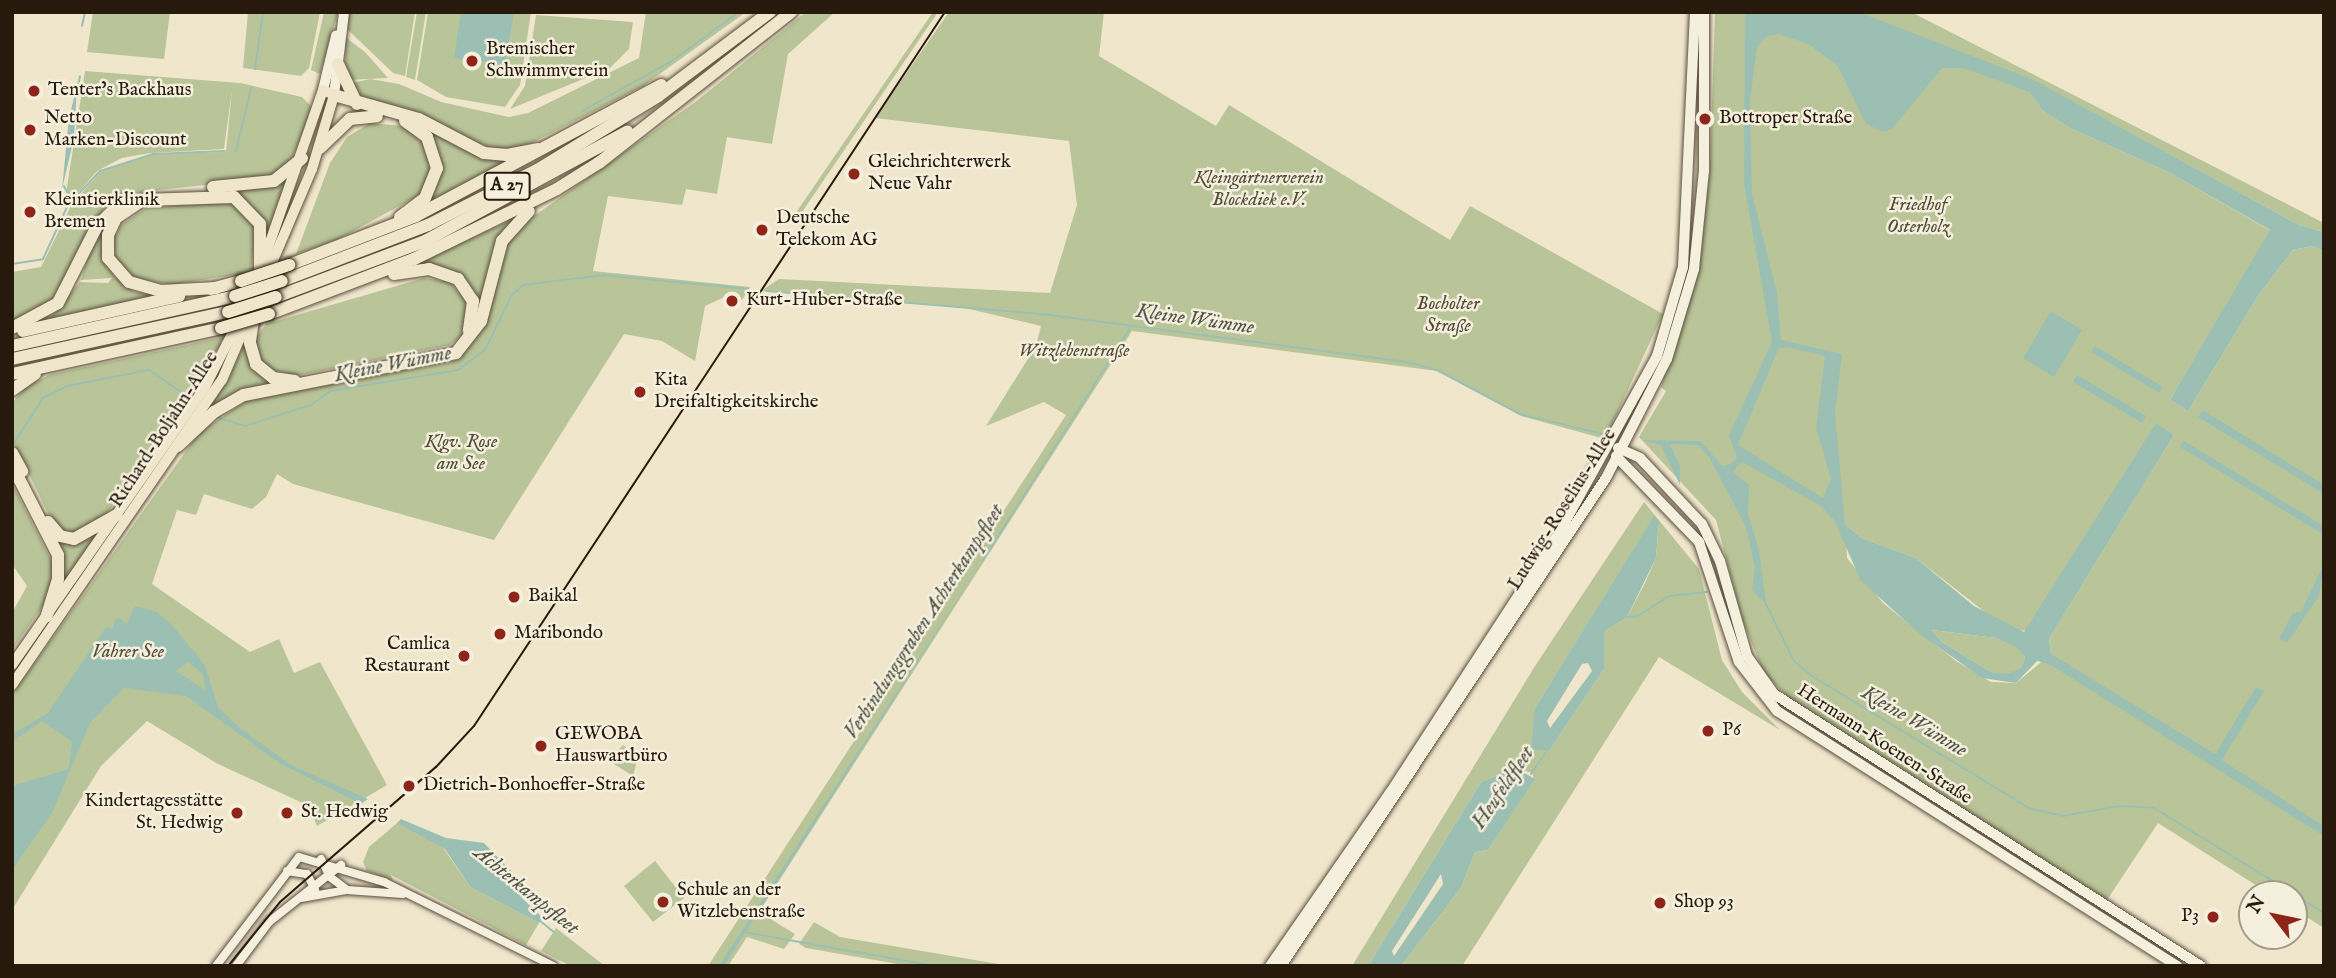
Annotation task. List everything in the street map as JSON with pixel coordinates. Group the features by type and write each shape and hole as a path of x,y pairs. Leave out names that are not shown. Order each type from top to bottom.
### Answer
{"highway":[{"name":"A 27","path":"12,346 235,296 282,281 428,225 537,170 713,56 770,12"},
{"name":"A 27","path":"12,359 228,312 358,269 486,211 691,91 791,12"},
{"path":"12,331 216,288 370,235 597,121 713,56"},
{"path":"338,64 358,104"},
{"path":"178,446 214,412 244,395 456,353 481,321 506,234 556,189 691,91"},
{"path":"326,94 419,119 469,147 499,155 545,146 597,121"},
{"path":"320,148 345,122 364,115 407,121 430,142 437,168 429,192 370,235"},
{"path":"12,331 38,318 64,297 97,226 124,201 269,183 302,158"},
{"path":"12,374 221,328 269,313 339,289 498,222 556,189"},
{"path":"216,288 161,291 129,282 108,258 108,235 116,218 143,200 234,197 260,224 260,271"},
{"path":"254,313 254,359 268,375 290,381 442,354 458,345 472,325 471,295 447,272 415,270 339,289"},
{"path":"12,390 50,366"},
{"path":"12,453 60,536 84,536 117,515"},
{"path":"12,465 58,555 58,579 47,616"}],"main road":[{"path":"326,94 338,64 344,12"},
{"path":"326,94 344,12"},
{"name":"Ludwig-Roselius-Allee","path":"1270,966 1391,793 1610,447 1668,331 1681,280 1692,164 1695,12"},
{"name":"Ludwig-Roselius-Allee","path":"1281,966 1617,459 1678,332 1693,268 1704,171 1704,12"},
{"name":"Richard-Boljahn-Allee","path":"12,685 222,380 254,313 320,148 326,94"},
{"name":"Richard-Boljahn-Allee","path":"12,665 204,389 260,271 326,94"},
{"path":"1610,447 1623,448"},
{"name":"Hermann-Koenen-Straße","path":"1610,447 1617,459 1671,508 1699,542 1736,655 1777,711 2178,966"},
{"name":"Hermann-Koenen-Straße","path":"1623,448 1702,524 1720,561 1747,656 1774,694 2201,966"}],"street":[{"path":"216,966 299,857 321,859 341,865 553,966"},
{"path":"321,859 330,877 347,890"},
{"path":"236,966 269,922 315,890 341,865"},
{"path":"287,871 307,874 315,890"},
{"path":"301,898 347,890 406,894"}],"green space":[{"path":"93,12 170,12 164,59 87,52"},
{"path":"248,12 320,12 309,68 301,76 243,68"},
{"path":"324,12 338,12 320,74 311,70"},
{"path":"349,12 415,12 405,76 393,73 346,28"},
{"path":"417,12 426,12 415,80 406,77"},
{"name":"Bremischer Schwimmverein","path":"428,12 531,12 520,85 505,107 446,97 417,80"},
{"path":"646,12 746,12 643,86 520,149 498,150 368,104 348,84 370,79 399,84 441,102 509,117 528,113 639,58"},
{"name":"Klgv. Rose am See","path":"806,12 835,12 788,54 772,144 727,137 717,194 686,189 682,205 608,196 593,271 750,287 742,300 727,296 705,306 695,361 662,341 624,334 494,540 293,484 277,474 266,497 252,509 204,494 196,515 177,510 152,584 250,652 279,639 294,673 320,662 387,785 317,826 309,806 218,764 147,721 101,766 12,910 12,695 199,433 246,401 457,360 482,330 503,252 517,228 698,100"},
{"path":"933,12 938,12 796,221 791,220"},
{"path":"949,12 1104,12 1099,56 1216,126 1229,105 1450,240 1470,206 1663,314 1605,439 1521,416 1437,371 1132,331 759,912 795,934 784,949 747,937 728,966 708,966 1066,415 1044,402 986,426 1036,346 1041,326 965,308 761,291 779,279 1050,293 1077,205 1069,141 875,118"},
{"name":"Friedhof Osterholz","path":"1715,12 1911,12 2324,223 2324,232 2299,225 2033,80 2029,92 2043,111 2070,128 2168,172 2271,231 2170,400 2188,411 2258,296 2293,250 2312,246 2324,251 2324,928 2308,918 2308,880 2248,880 2158,823 2107,900 1796,705 1764,673 1742,619 1716,520 1639,437 1666,391 1661,387 1699,256 1710,169","holes":["2156,424 2174,435 2049,639 2051,654 2016,683 1991,682 1956,661 1883,603 1847,558 1845,524 1862,538 1916,558 1995,620 2016,631 2030,630"]},
{"name":"Bremischer Schwimmverein","path":"536,15 633,22 629,49 610,68 510,109 525,86"},
{"path":"345,37 365,52 388,78 346,80"},
{"path":"85,71 240,83 302,97 314,109 288,167 271,178 158,190 125,196 104,208 50,303 12,322 12,272 41,267 72,204 100,172 151,154 226,152 232,90 224,149 150,153 122,158 97,171 70,202 65,200"},
{"path":"370,123 403,126 426,146 430,169 421,194 337,240 296,254 330,163 347,137"},
{"path":"425,126 471,152 522,157 424,208 440,163"},
{"path":"291,174 267,244 256,210 225,191"},
{"path":"222,202 242,208 255,229 251,272 171,285 135,278 117,262 113,241 121,225 146,208"},
{"path":"112,214 105,259 114,276 133,291 157,297 47,322 80,282 108,283 112,278 81,280 91,246"},
{"path":"514,219 479,319 468,283 410,266"},
{"path":"424,278 450,282 467,303 462,335 450,345 295,376 263,367 255,339 266,324"},
{"path":"224,337 193,391 104,518 81,537 56,530 12,439 12,403 26,387 49,375"},
{"path":"247,340 255,368 279,385 202,420"},
{"path":"12,484 56,570 45,603 12,650 12,613 27,586 12,564"},
{"path":"1644,502 1699,569 1722,660 1742,692 1780,730 1659,657 1462,966 1401,966 1461,888 1475,852 1488,850 1534,779 1532,773 1516,768 1481,782 1368,966 1352,966 1535,666","holes":["1654,517 1659,522 1656,558 1645,583 1627,617 1604,632 1604,669 1549,751 1535,708"]},
{"path":"104,527 59,592 52,536 72,544"},
{"path":"1932,630 1996,638 2017,647 2025,657 2021,668 2008,675 1991,672 1942,642"},
{"path":"623,745 638,757 633,776 609,761"},
{"path":"397,823 442,846 470,887 539,923 526,945 391,875 393,881 367,871 363,862 369,847"},
{"path":"655,861 684,898 653,922 624,886"},
{"path":"814,922 840,937 1010,966 909,966 806,948 799,944"},
{"path":"556,928 605,966 571,966 541,951"}],"water":[{"path":"461,12 514,12 505,64 454,58"},
{"path":"1745,12 1859,12 2034,80 2299,225 2324,232 2324,251 2312,246 2293,250 2258,296 2188,411 2170,400 2270,230 2168,172 2070,128 2043,111 2029,92 2008,84 1963,68 1942,68 1892,129 1883,132 1866,124 1837,65 1808,44 1779,34 1767,36 1757,47 1750,101 1752,193 1777,293 1781,340 1842,354 1835,413 1845,524 1862,538 1916,558 1974,606 2024,632 2156,423 2174,435 2049,639 2051,654 2215,754 2256,687 2264,691 2222,760 2324,826 2324,836 2049,664 2037,661 2016,683 1982,678 1920,634 1861,581 1834,520 1819,505 1742,462 1733,472 1749,485 1748,515 1759,549 1766,604 1752,590 1755,567 1746,527 1709,457 1698,445 1670,444 1680,466 1680,485 1661,445 1641,440 1701,441 1722,466 1731,464 1737,458 1729,435 1772,342 1744,184","holes":["1786,347 1825,356 1816,428 1831,479 1823,498 1738,445 1779,348","1932,630 1996,638 2016,647 2025,657 2021,668 2008,674 1991,672 1942,642"]},
{"path":"77,86 74,138 62,189 69,118"},
{"path":"2051,311 2082,330 2054,377 2023,358"},
{"path":"2095,346 2163,387 2159,393 2091,352"},
{"path":"2077,375 2146,416 2142,423 2073,382"},
{"path":"2203,410 2324,485 2324,494 2198,417"},
{"path":"2184,441 2324,526 2324,535 2180,447"},
{"path":"1654,516 1659,521 1656,558 1627,617 1604,632 1604,669 1549,751 1531,749 1535,708","holes":["1588,663 1592,671 1550,728 1547,721 1582,664"]},
{"path":"983,559 724,966 719,966"},
{"path":"2324,563 2319,596 2287,643 2279,638 2293,613 2301,612"},
{"name":"Vahrer See","path":"135,606 157,612 172,625 205,665 218,707 242,730 293,766 368,799 361,804 281,764 186,696 124,688 90,723 52,813 12,870 12,786 69,769 72,742 42,721 12,742 12,734 48,713 106,627 112,629 117,617 127,624","holes":["188,662 203,674 205,690 176,671"]},
{"path":"1516,768 1535,779 1488,850 1475,852 1461,888 1401,966 1368,966 1481,782","holes":["1441,874 1443,884 1394,956 1392,951"]},
{"path":"401,819 446,838 484,843 513,873 522,898 543,918 539,923 470,887 445,849 397,823"}],"waterway":[{"path":"82,26 85,12"},
{"path":"255,69 263,12"},
{"path":"582,111 672,61 739,12"},
{"path":"78,87 80,76"},
{"path":"236,151 251,88"},
{"path":"12,264 43,259 68,205 100,171 153,154 225,151"},
{"path":"64,186 71,199"},
{"name":"Kleine Wümme","path":"219,418 245,426 311,405 330,391 458,370 485,350 512,295 523,285 603,275 748,289"},
{"name":"Kleine Wümme","path":"767,291 1042,314 1407,362 1437,370 1520,414 1606,435"},
{"name":"Verbindungsgraben Achterkampsfleet","path":"983,560 1130,328"},
{"name":"Kleine Wümme","path":"14,443 43,398 68,386 149,370 187,396"},
{"name":"Heufeldfleet","path":"1627,617 1638,616 1669,596 1707,592"},
{"name":"Kleine Wümme","path":"1766,604 1794,661 1812,676 2031,809 2063,816 2119,806 2154,808 2271,880"},
{"name":"Heufeldfleet","path":"1531,774 1545,753"},
{"name":"Kleine Wümme","path":"2308,903 2324,913"},
{"name":"Achterkampsfleet","path":"539,920 554,932"},
{"name":"Achterkampsfleet","path":"744,932 935,966"}],"tram line":[{"path":"228,966 280,902 436,767 474,726 945,12"}],"place":[{"name":"Bremischer Schwimmverein","path":"472,61"},
{"name":"Tenter’s Backhaus","path":"34,91"},
{"name":"Bottroper Straße","path":"1705,119"},
{"name":"Netto Marken-Discount","path":"30,130"},
{"name":"Gleichrichterwerk Neue Vahr","path":"854,174"},
{"name":"Kleintierklinik Bremen","path":"30,212"},
{"name":"Deutsche Telekom AG","path":"762,230"},
{"name":"Kurt-Huber-Straße","path":"732,301"},
{"name":"Kita Dreifaltigkeitskirche","path":"640,392"},
{"name":"Baikal","path":"514,597"},
{"name":"Maribondo","path":"500,634"},
{"name":"Camlica Restaurant","path":"464,656"},
{"name":"P6","path":"1708,731"},
{"name":"GEWOBA Hauswartbüro","path":"541,746"},
{"name":"Dietrich-Bonhoeffer-Straße","path":"409,786"},
{"name":"Kindertagesstätte St. Hedwig","path":"237,813"},
{"name":"St. Hedwig","path":"287,813"},
{"name":"Schule an der Witzlebenstraße","path":"663,902"},
{"name":"Shop 93","path":"1660,903"},
{"name":"P3","path":"2213,917"}],"park label":[{"name":"Kleingärtnerverein Blockdiek e.V.","path":"1259,190"},
{"name":"Bocholter Straße","path":"1448,316"},
{"name":"Witzlebenstraße","path":"1074,352"}]}
